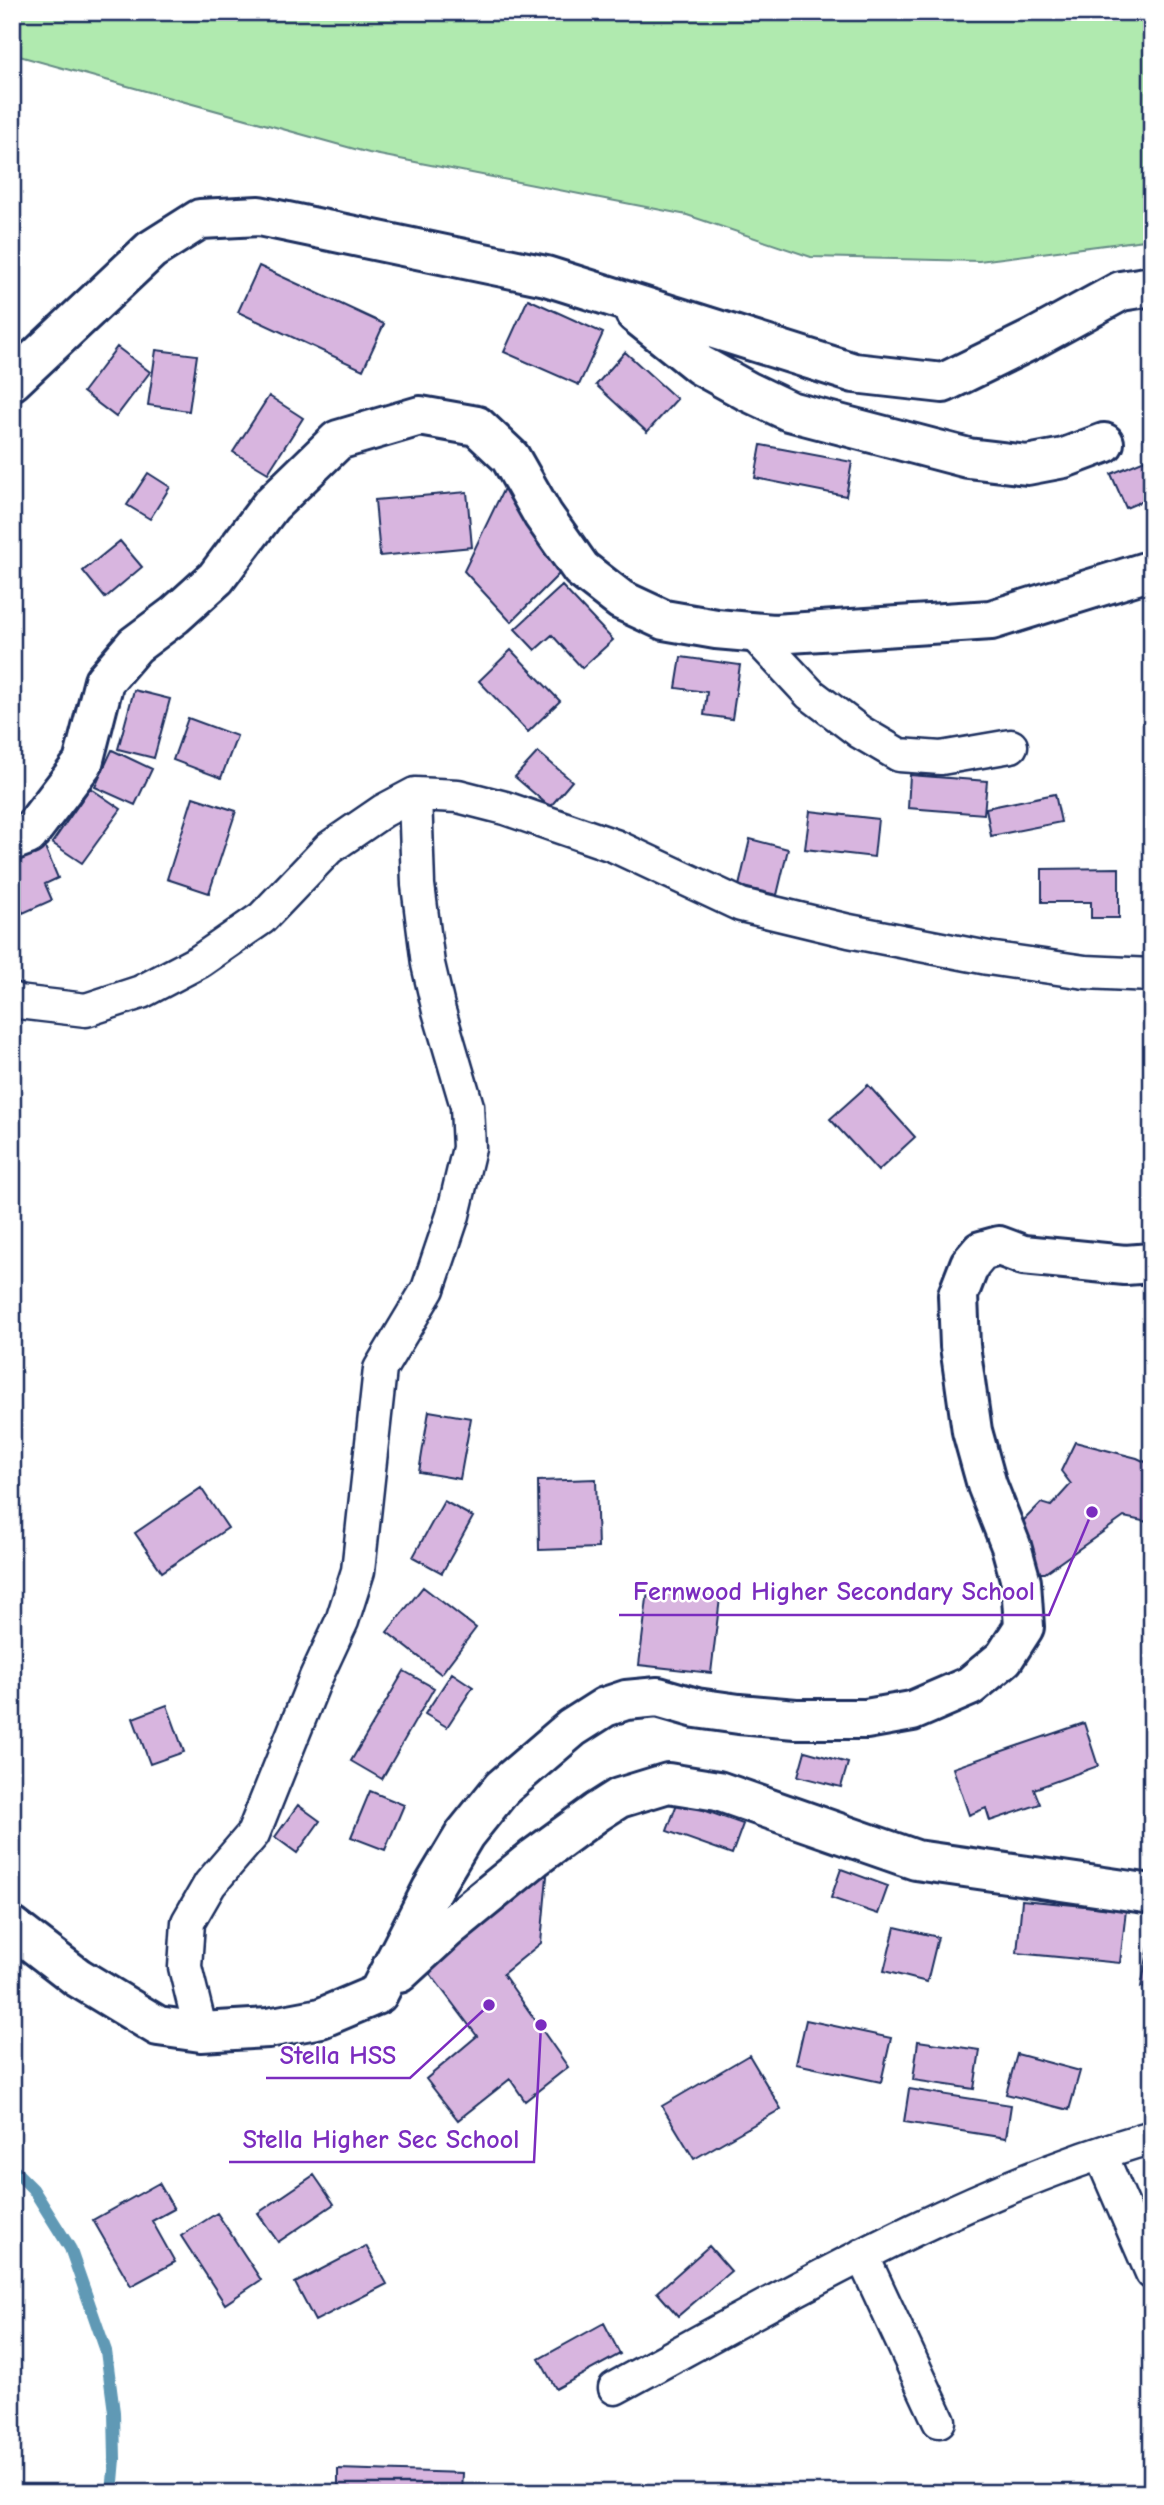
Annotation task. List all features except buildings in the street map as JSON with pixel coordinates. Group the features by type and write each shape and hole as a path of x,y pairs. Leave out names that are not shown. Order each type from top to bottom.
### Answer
{"street":[{"path":"12,381 150,250 200,219 259,216 545,276 853,373 943,383 1033,339 1121,290 1152,286"},
{"path":"617,299 700,365 789,411 968,457 1027,466 1065,458 1104,443"},
{"path":"12,841 27,835 83,763 104,681 135,645 175,615 216,578 271,505 338,440 420,416 477,426 510,457 543,515 581,569 621,600 664,620 716,629 774,634 991,620 1152,570"},
{"path":"752,632 810,694 860,732 899,755 941,758 1011,746"},
{"path":"12,999 86,1010 141,992 200,961 262,918 329,848 383,811 415,794 458,796 506,808 615,846 741,905 849,931 988,958 1085,972 1152,975"},
{"path":"201,2032 185,1967 188,1922 209,1884 253,1834 316,1677 342,1621 358,1571 380,1369 428,1289 453,1215 469,1148 467,1105 428,964 418,885 415,794"},
{"path":"377,1994 432,1889 465,1834 502,1788 572,1728 605,1707 626,1700 658,1698 696,1708 739,1714 796,1719 866,1719 912,1711 970,1686 1004,1658 1024,1628 1021,1583 1011,1546 987,1485 972,1431 960,1346 958,1295 970,1264 981,1251 999,1246 1023,1255 1125,1265 1152,1263"},
{"path":"12,1927 77,1977 158,2026 201,2032 268,2028 321,2018 377,1994 447,1929 534,1858 586,1820 619,1798 668,1783 718,1791 916,1860 1152,1894"},
{"path":"615,2388 862,2255 1020,2184 1152,2137"},
{"path":"1101,2154 1152,2273"},
{"path":"862,2255 940,2421"}],"green space":[{"path":"12,12 1152,12 1152,239 979,261 811,257 687,215 369,153 12,54"}],"waterway":[{"path":"12,2168 33,2189 70,2248 106,2351 114,2412 115,2459 112,2493"}],"place":[{"name":"Fernwood Higher Secondary School","path":"1092,1512"},
{"name":"Stella HSS","path":"489,2005"},
{"name":"Stella Higher Sec School","path":"541,2025"}]}
